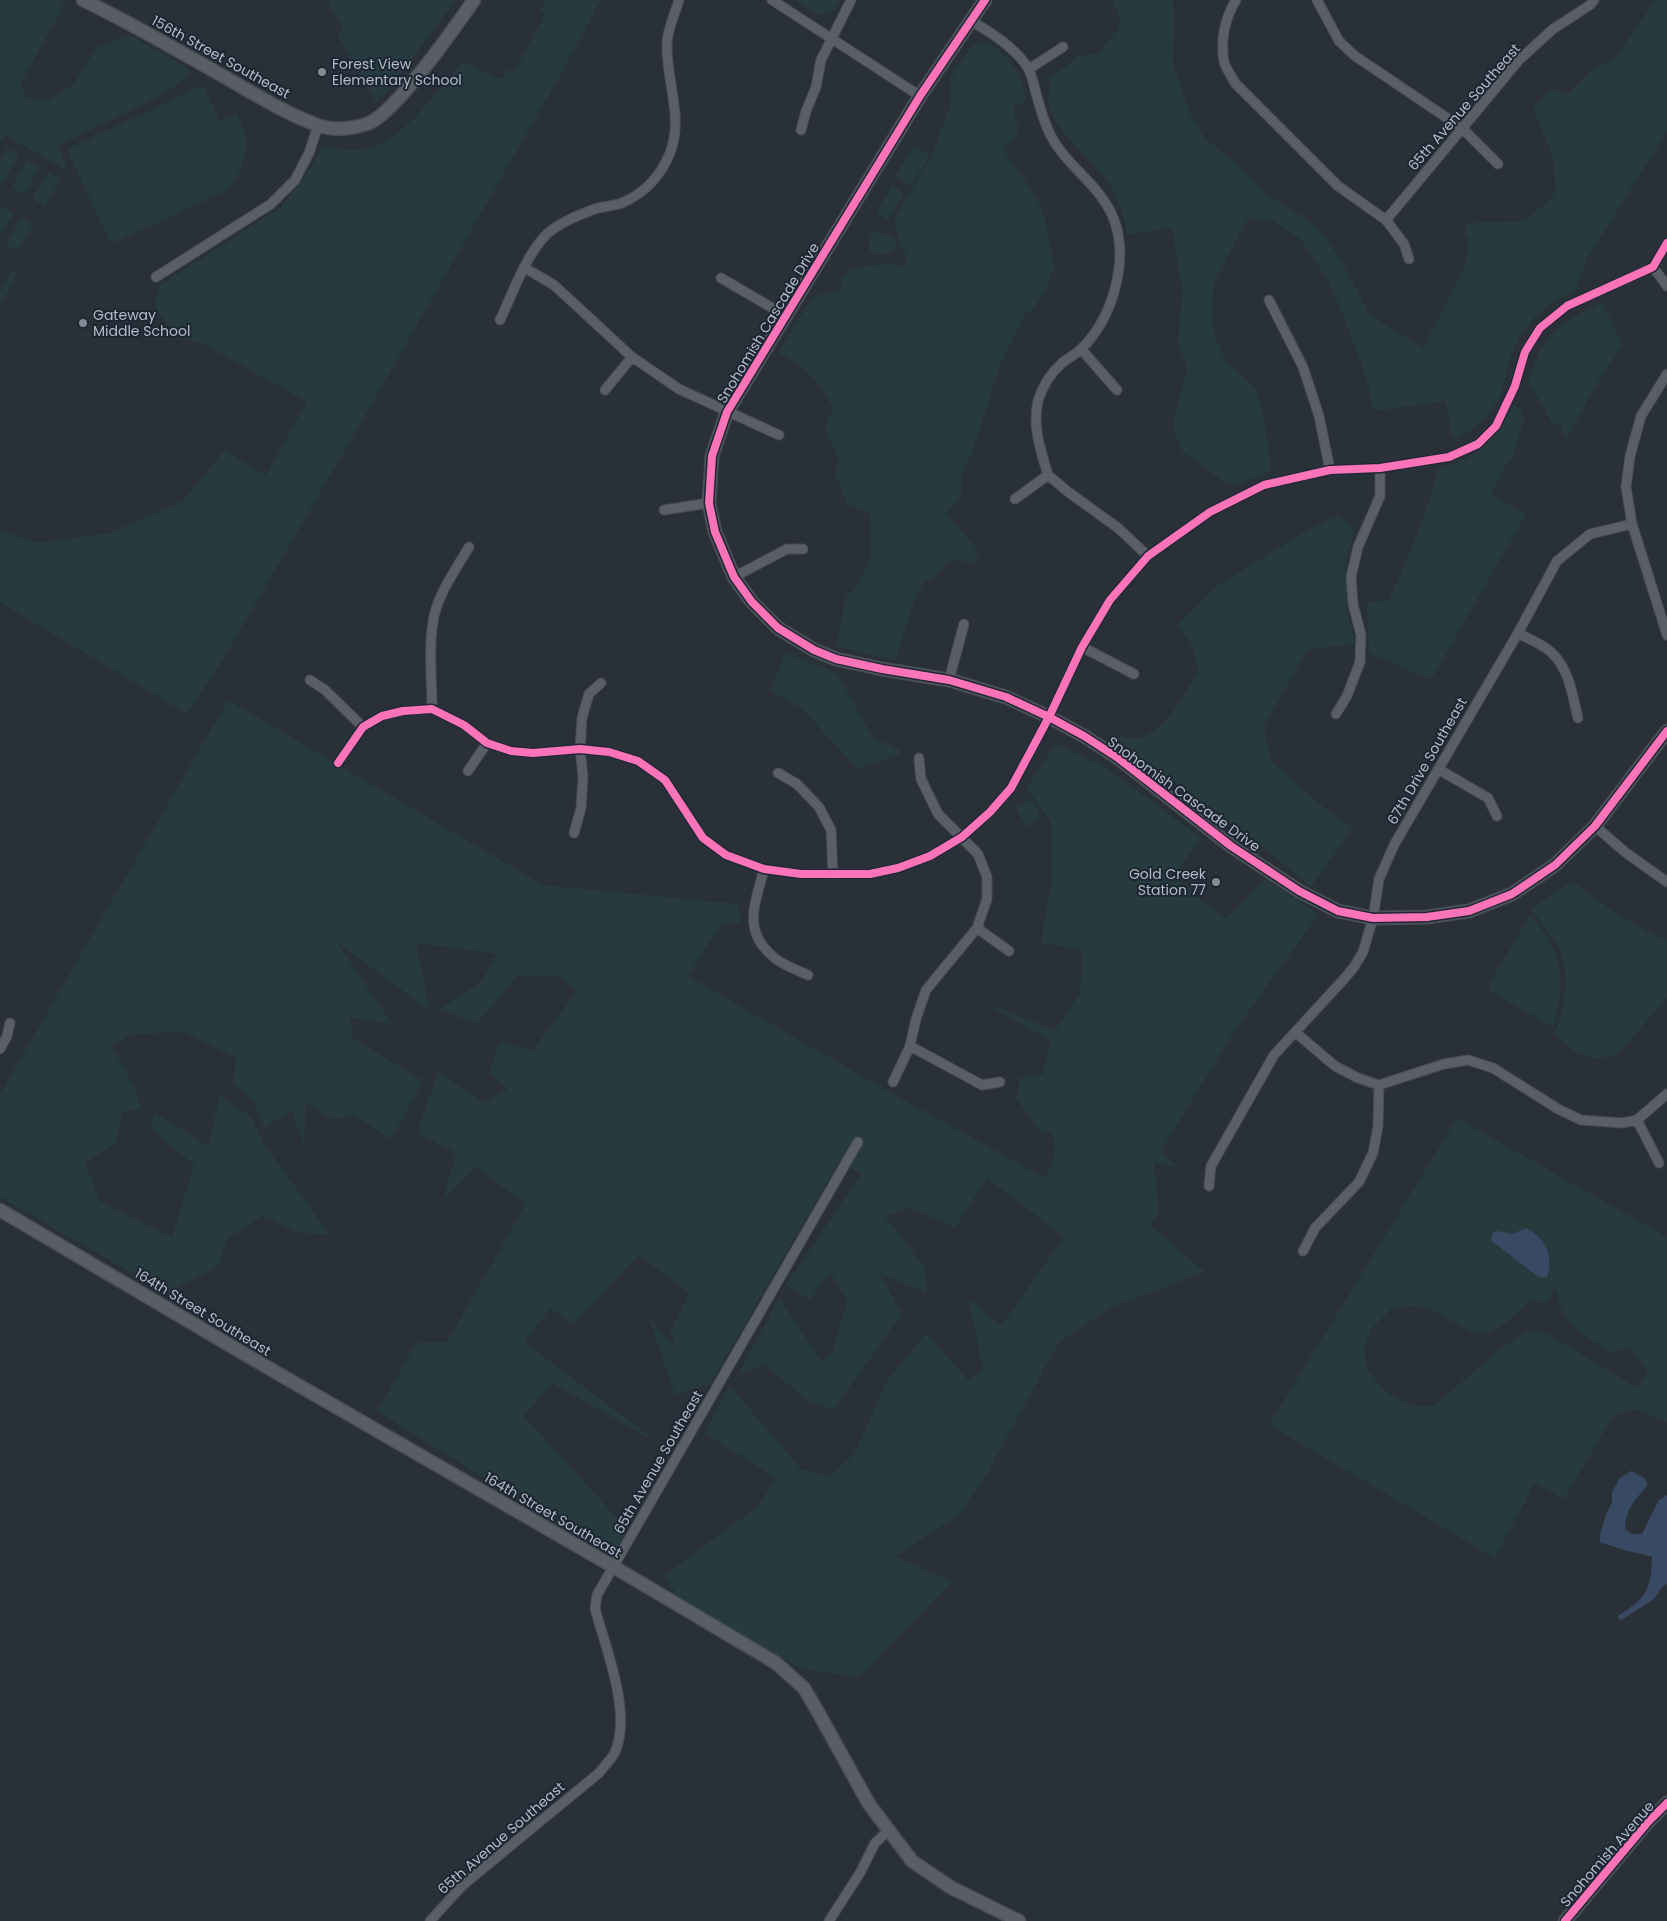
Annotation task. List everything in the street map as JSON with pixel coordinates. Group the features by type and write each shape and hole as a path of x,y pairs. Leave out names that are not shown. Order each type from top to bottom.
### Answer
{"street":[{"name":"156th Street Southeast","path":"83,0 128,22 275,105 318,126"},
{"path":"156,278 271,204 295,180 309,153 318,126 347,129 370,122 388,110 438,50 474,0"},
{"path":"500,320 536,245 549,233 568,220 595,209 623,202 645,189 658,176 670,152 676,126 668,69 667,42 679,0"},
{"path":"772,0 920,96"},
{"path":"801,130 806,111 816,87 820,60 851,0"},
{"name":"Snohomish Cascade Drive","path":"985,0 920,96 727,412 712,456 709,503 715,532 734,577 752,602 778,628 814,650 836,659 859,665 949,680 1006,697 1049,717 1084,736 1118,758 1231,846 1300,891 1338,911 1373,918 1427,917 1469,911 1512,894 1555,865 1595,826 1667,732"},
{"path":"1236,0 1228,13 1223,37 1224,63 1235,84 1338,186 1386,220 1404,244 1409,259"},
{"path":"1317,0 1339,41 1355,56 1462,128 1498,164"},
{"name":"65th Avenue Southeast","path":"1386,220 1519,60 1553,29 1590,5 1594,0"},
{"path":"970,20 997,37 1029,69 1042,116 1057,146 1103,197 1114,218 1118,242 1119,273 1108,308 1099,326 1081,349 1062,363 1049,378 1038,400 1036,422 1039,447 1048,475 1118,528 1148,556"},
{"path":"1029,69 1063,47"},
{"path":"338,764 363,727 382,716 404,711 432,709 464,725 487,743 511,751 533,753 580,749 609,752 638,760 665,780 704,838 726,855 764,869 801,874 870,874 898,868 930,856 962,837 990,812 1011,788 1049,717 1082,647 1110,600 1148,556 1210,512 1264,485 1330,470 1380,468 1449,457 1478,444 1496,426 1515,386 1526,352 1540,328 1567,306 1653,267 1667,243"},
{"path":"1653,267 1667,286"},
{"path":"525,268 554,286 632,357 680,389 779,435"},
{"path":"721,278 786,316"},
{"path":"1269,300 1305,376 1319,416 1330,470"},
{"path":"1081,349 1117,390"},
{"path":"606,390 632,357"},
{"path":"1667,374 1641,416 1630,456 1626,487 1632,524 1667,636"},
{"path":"1336,714 1346,696 1360,662 1361,635 1352,604 1351,577 1358,547 1380,496 1380,468"},
{"path":"1015,499 1048,475"},
{"path":"664,510 709,503"},
{"name":"67th Drive Southeast","path":"1209,1186 1211,1166 1274,1055 1354,967 1363,952 1373,918 1380,879 1394,845 1518,633 1558,560 1590,534 1632,524"},
{"path":"432,709 432,637 434,616 445,588 469,547"},
{"path":"734,577 787,549 803,549"},
{"path":"949,680 964,624"},
{"path":"1518,633 1547,649 1558,660 1566,673 1578,718"},
{"path":"1082,647 1134,674"},
{"path":"310,680 325,690 363,727"},
{"path":"574,833 581,808 583,777 580,749 582,718 589,694 601,683"},
{"path":"468,771 487,743"},
{"path":"893,1082 910,1046 916,1019 926,990 976,928 987,899 987,877 978,854 938,814 921,779 919,758"},
{"path":"1438,769 1488,798 1497,816"},
{"path":"778,773 797,784 819,807 831,830 833,874"},
{"path":"1595,826 1625,852 1667,882"},
{"path":"764,869 753,926 759,943 777,960 808,975"},
{"path":"976,928 1009,952"},
{"path":"0,1048 7,1036 10,1023"},
{"path":"1295,1032 1335,1066 1358,1078 1379,1085 1444,1064 1468,1060 1493,1068 1558,1109 1581,1120 1622,1123 1637,1120 1667,1094"},
{"path":"910,1046 982,1085 1000,1082"},
{"path":"1303,1251 1315,1228 1359,1182 1373,1153 1378,1126 1379,1085"},
{"path":"1637,1120 1659,1163"},
{"name":"65th Avenue Southeast","path":"430,1921 463,1885 599,1773 615,1752 622,1725 619,1697 595,1609 597,1595 858,1142"},
{"name":"164th Street Southeast","path":"0,1210 776,1663 804,1688 869,1804 912,1861 950,1887 1019,1921"},
{"name":"Snohomish Avenue","path":"1566,1921 1648,1822 1667,1803"},
{"path":"829,1921 860,1873 875,1844 888,1830"}],"green space":[{"path":"0,0 59,0 65,3 20,85 28,98 47,101 72,86 97,47 130,35 189,69 188,77 158,97 58,146 69,172 5,135 0,143"},
{"path":"329,0 456,0 389,89 376,102 337,34 343,29 328,3"},
{"path":"546,0 601,0 562,72 370,407 224,658 187,714 0,602 0,530 38,543 110,533 183,501 223,452 226,451 266,475 307,402 202,343 177,338 155,307 159,286 280,208 315,161 322,146 364,149 378,145 392,137 419,113 463,61 498,79 503,77 508,69 514,72 545,14 540,11"},
{"path":"795,0 840,0 830,13 819,14"},
{"path":"1111,0 1173,0 1173,63 1189,112 1205,138 1244,171 1267,195 1305,218 1326,237 1370,315 1423,348 1465,266 1469,240 1464,233 1469,223 1525,221 1552,197 1556,190 1553,157 1533,108 1551,89 1568,94 1591,71 1616,57 1655,0 1667,0 1667,132 1587,259 1576,290 1553,302 1527,326 1510,359 1498,400 1480,422 1457,439 1452,437 1446,401 1374,411 1366,376 1342,312 1327,279 1302,241 1272,220 1248,219 1214,282 1212,328 1225,360 1255,388 1261,404 1271,472 1234,486 1223,481 1183,452 1172,426 1188,367 1178,346 1182,291 1172,228 1127,235 1122,213 1109,184 1098,169 1063,133 1051,112 1048,95 1051,85 1047,80 1048,77 1065,67 1077,56 1097,54 1118,29 1121,18"},
{"path":"985,41 1007,58 1022,82 1026,100 1013,108 1018,131 1002,148 1042,208 1054,268 1047,287 1032,311 1026,312 1000,365 975,444 962,475 961,496 946,514 974,545 978,554 974,564 955,559 948,562 931,581 924,581 911,609 896,660 836,645 846,597 857,587 871,558 870,514 847,504 835,473 839,460 825,428 833,408 819,384 797,363 778,353 813,296 843,290 840,279 848,270 891,263 905,268 907,257 899,241 894,219 932,155 950,106 951,80 955,70 973,45"},
{"path":"197,86 204,88 220,121 236,114 241,124 245,134 246,153 240,172 228,190 116,242 110,241 68,153 69,148 166,103"},
{"path":"914,145 930,155 911,186 895,176"},
{"path":"7,148 19,155 3,183 0,181 0,160"},
{"path":"27,160 40,167 24,194 12,187"},
{"path":"48,172 61,179 45,206 32,199"},
{"path":"892,186 904,193 888,220 876,213"},
{"path":"1,206 14,213 0,237 0,208"},
{"path":"21,217 34,224 18,251 6,244"},
{"path":"878,231 895,239 896,246 893,252 877,255 869,250 871,236"},
{"path":"12,270 18,274 0,306 0,290"},
{"path":"1602,302 1623,345 1602,375 1566,440 1559,422 1553,425 1528,380 1541,350 1552,334 1569,320"},
{"path":"1514,405 1522,411 1524,419 1512,460 1505,465 1491,495 1526,514 1431,680 1369,653 1367,602 1389,600 1417,535 1439,468 1476,453 1492,438"},
{"path":"1339,515 1354,530 1345,566 1347,610 1356,644 1308,649 1264,726 1271,761 1321,805 1353,828 1311,887 1252,838 1109,735 1140,738 1159,727 1181,700 1198,671 1193,646 1177,625 1218,585 1308,530"},
{"path":"785,653 837,673 873,738 900,750 900,754 858,769 801,708 770,691"},
{"path":"228,700 543,885 738,904 742,923 721,924 688,976 895,1095 1045,1178 1054,1154 1054,1143 1050,1130 1041,1133 1015,1097 1019,1093 1019,1078 1043,1074 1051,1041 980,1001 1055,1030 1080,993 1083,950 1041,943 1052,879 1051,822 1027,788 1056,743 1107,768 1201,838 1173,877 1226,919 1265,879 1319,914 1236,1029 1161,1151 1177,1168 1154,1162 1159,1214 1150,1225 1205,1272 1112,1307 1059,1342 988,1472 958,1516 895,1556 952,1582 859,1677 801,1669 681,1600 664,1576 758,1506 776,1478 704,1433 730,1386 801,1469 829,1477 854,1454 887,1381 926,1333 969,1381 983,1368 968,1298 1001,1326 1064,1237 987,1178 955,1228 910,1208 885,1216 925,1268 926,1293 880,1274 902,1314 834,1409 809,1402 764,1364 738,1375 779,1298 822,1362 833,1350 847,1301 830,1272 810,1300 786,1285 861,1174 839,1161 710,1384 675,1395 649,1318 678,1351 670,1333 689,1293 639,1255 573,1324 550,1309 524,1342 663,1446 552,1383 524,1416 627,1529 613,1559 377,1411 416,1343 447,1342 526,1204 476,1167 443,1200 456,1153 417,1133 438,1072 483,1102 508,1089 489,1073 500,1042 532,1051 577,991 561,977 517,976 477,1024 439,1009 480,983 497,954 416,943 430,1011 337,942 392,1024 350,1018 353,1038 423,1081 391,1139 353,1115 333,1120 306,1103 304,1146 291,1111 265,1128 252,1100 233,1084 236,1058 184,1032 133,1034 111,1046 135,1087 142,1109 122,1112 116,1143 85,1163 100,1201 172,1237 194,1165 151,1129 154,1112 208,1146 220,1095 252,1118 263,1142 330,1235 296,1232 263,1216 228,1238 217,1267 167,1293 0,1197 0,1094"},
{"path":"1032,799 1042,818 1026,827 1015,807"},
{"path":"1574,882 1630,922 1667,940 1667,998 1618,1054 1597,1059 1578,1054 1554,1034 1564,1002 1565,979 1562,957 1549,932 1531,909"},
{"path":"1530,915 1549,941 1559,967 1560,995 1553,1027 1491,992 1489,984"},
{"path":"1457,1118 1667,1237 1667,1422 1634,1409 1613,1416 1564,1499 1535,1483 1495,1558 1269,1425","holes":["1556,1287 1559,1301 1566,1317 1584,1335 1612,1352 1629,1347 1648,1371 1637,1388 1550,1335 1537,1331 1526,1331 1499,1350 1434,1406 1414,1406 1397,1398 1385,1391 1367,1369 1364,1348 1372,1328 1391,1309 1410,1306 1431,1309 1471,1332 1489,1333 1506,1323 1533,1298 1543,1303 1548,1301"]}],"water":[{"path":"1526,1228 1543,1242 1546,1248 1549,1262 1547,1277 1543,1278 1536,1275 1493,1242 1491,1238 1493,1233 1497,1231 1512,1234"},
{"path":"1631,1471 1644,1478 1648,1485 1632,1505 1627,1515 1625,1529 1632,1534 1642,1534 1659,1500 1667,1495 1667,1584 1662,1587 1654,1599 1620,1621 1618,1616 1641,1598 1648,1586 1652,1557 1600,1543 1600,1535 1612,1502 1612,1492 1620,1478"}],"cycle path":[{"path":"985,0 920,96 727,412 712,456 709,503 715,532 734,577 752,602 778,628 814,650 836,659 949,680 1006,697 1049,717 1084,736 1118,758 1231,846 1299,891 1338,911 1373,918 1427,917 1469,911 1512,894 1555,865 1595,826 1667,731"},
{"path":"338,763 363,727 382,716 403,711 432,709 464,725 487,743 511,751 533,753 580,749 609,752 638,761 665,780 703,838 726,855 764,869 801,874 870,874 898,868 930,856 962,837 990,812 1011,788 1049,717 1082,647 1110,600 1148,556 1210,512 1264,485 1330,470 1380,468 1449,457 1478,444 1496,426 1515,386 1525,352 1540,328 1567,306 1653,267 1667,243"},
{"path":"1565,1921 1648,1822 1667,1803"}],"place":[{"name":"Forest View Elementary School","path":"322,72"},
{"name":"Gateway Middle School","path":"83,323"},
{"name":"Gold Creek Station 77","path":"1216,882"}]}
